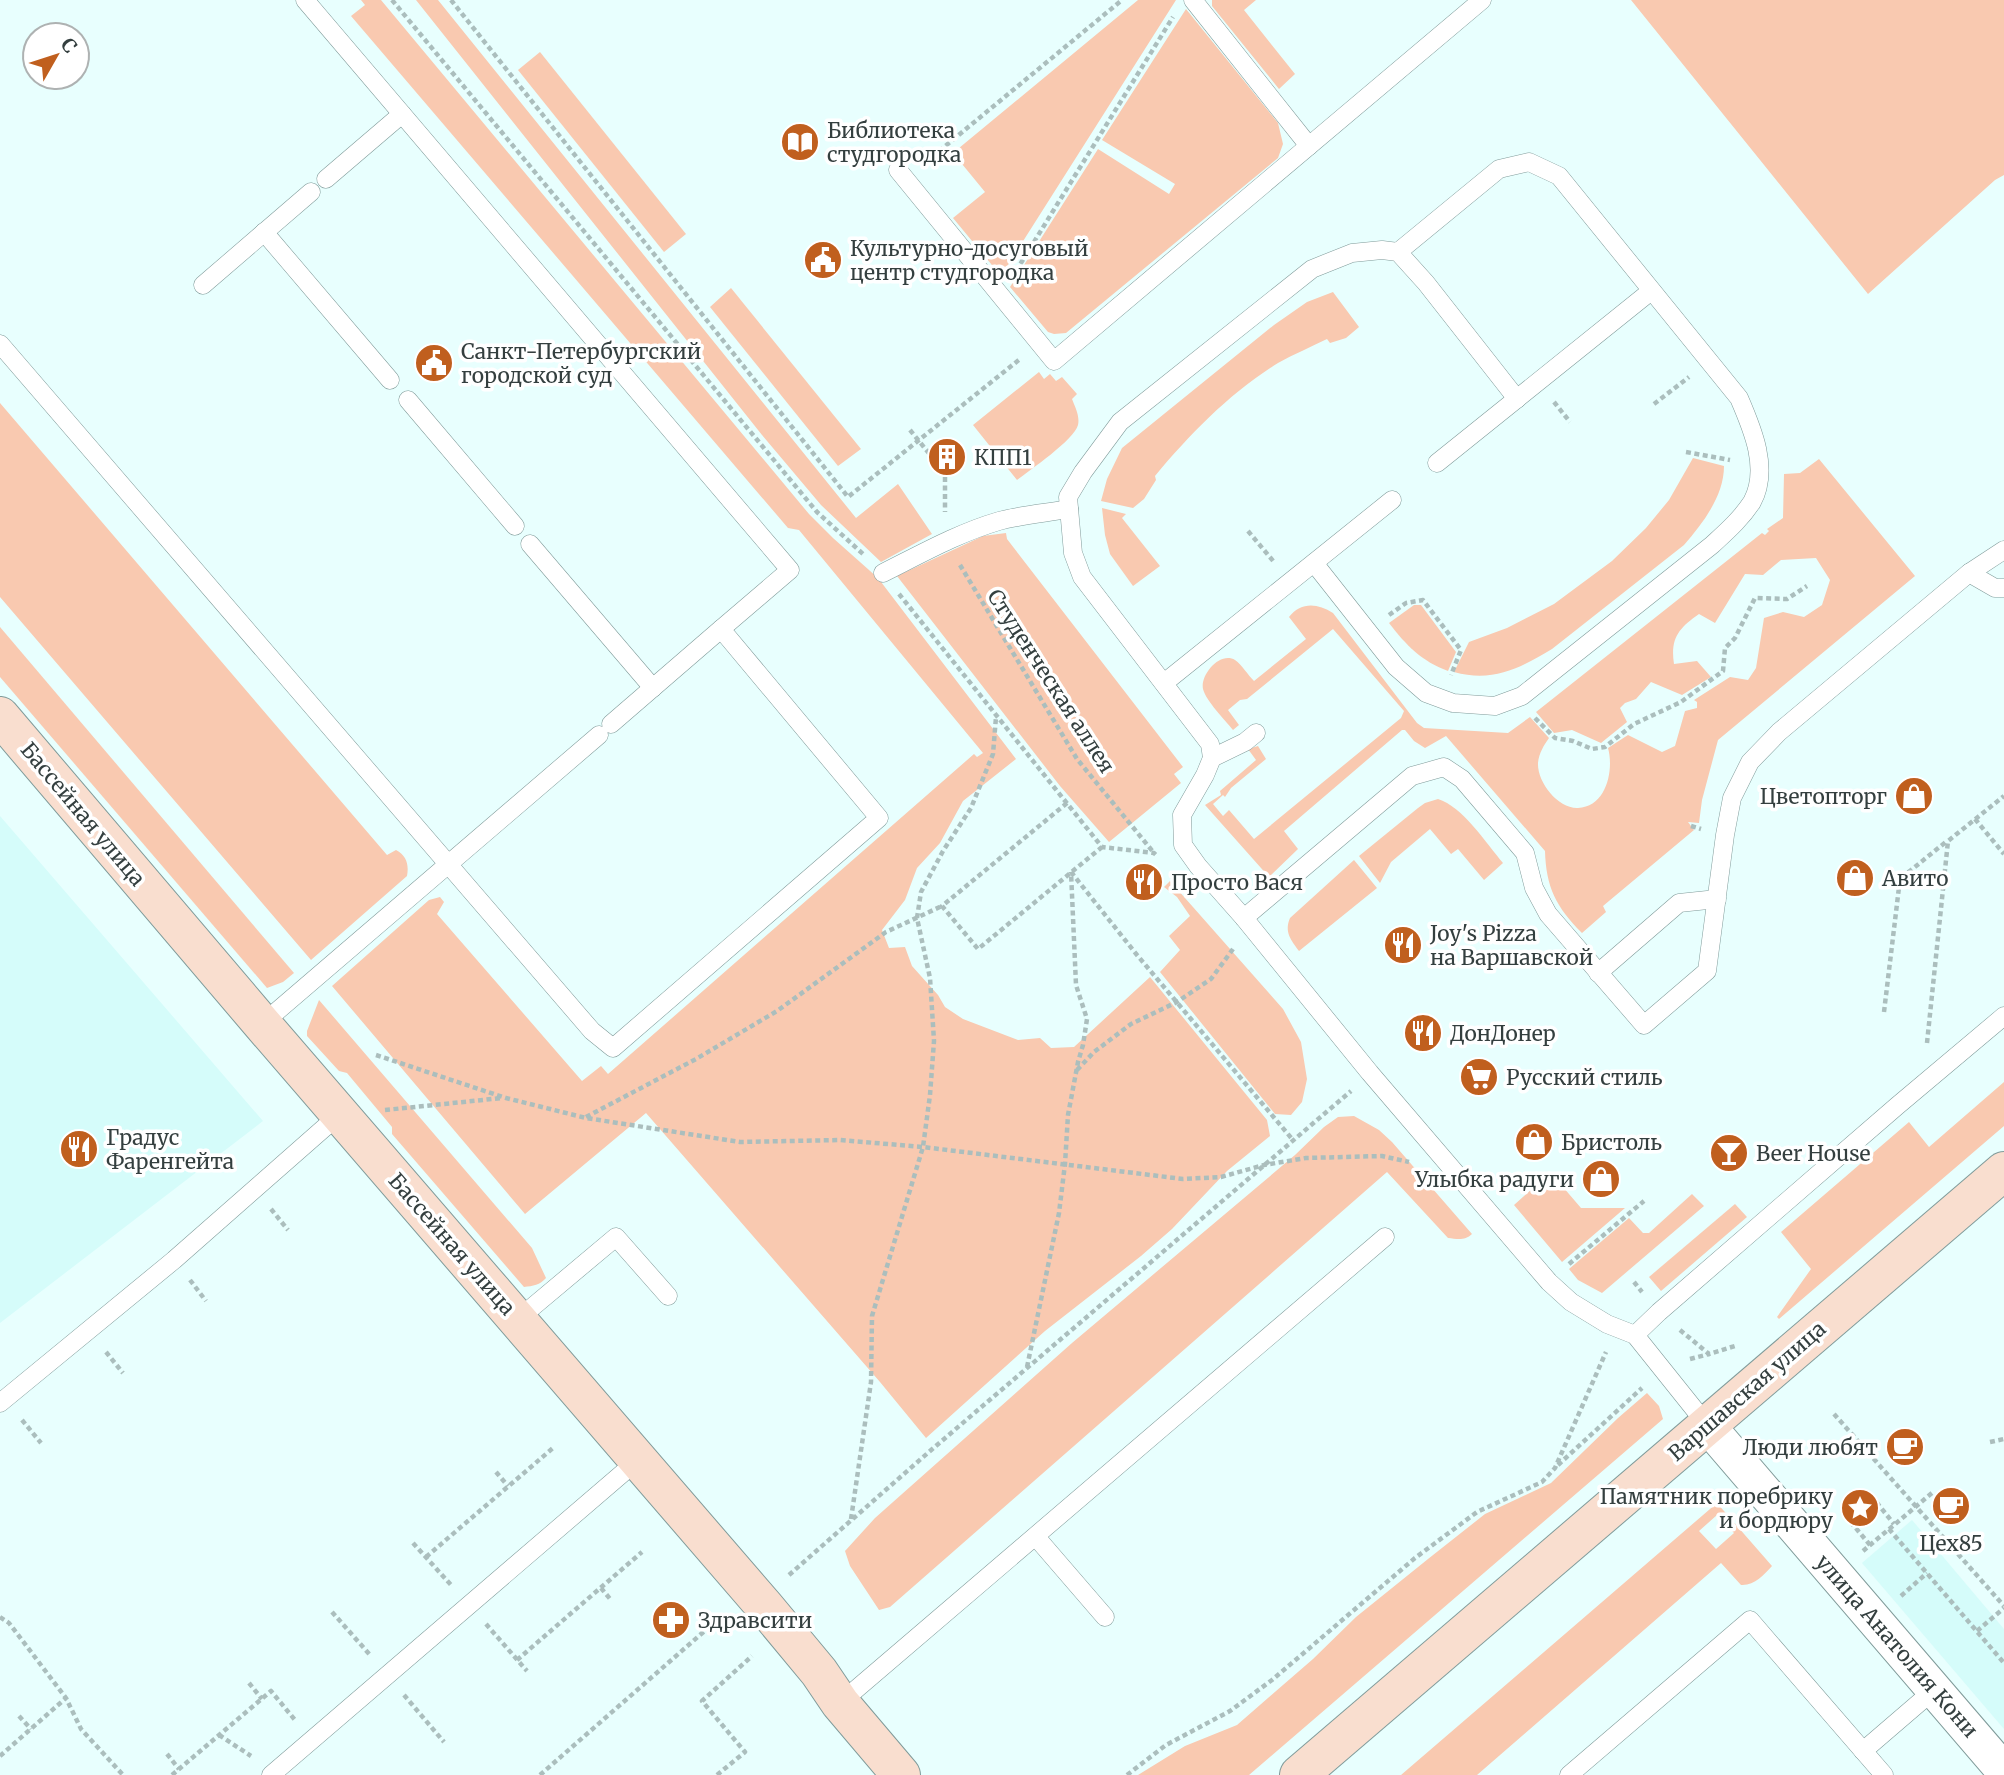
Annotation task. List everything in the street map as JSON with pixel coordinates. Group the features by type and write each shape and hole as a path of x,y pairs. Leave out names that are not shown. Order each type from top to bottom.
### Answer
{"street":[{"name":"Бассейная улица","path":"0,716 820,1672 840,1703 901,1775"},
{"name":"Варшавская улица","path":"1299,1775 2004,1171"},
{"name":"улица Анатолия Кони","path":"1707,1425 2004,1770"}],"lane":[{"path":"262,1024 790,570 304,0"},
{"path":"1193,0 1309,146"},
{"path":"898,170 1054,361 1482,0"},
{"path":"326,179 402,114"},
{"path":"1314,563 1396,667 1426,693 1453,703 1495,706 1522,696 1712,545 1736,523 1753,499 1760,473 1755,436 1739,398 1559,176 1529,162 1499,169 1398,251 1352,253 1312,269 1120,422 1068,497 1073,553 1082,577 1210,744 1212,758 1182,815 1183,845 1198,866 1549,1282 1571,1302 1607,1324 1635,1335 1707,1425"},
{"path":"203,285 311,192"},
{"path":"264,232 390,380"},
{"path":"1398,251 1517,399"},
{"path":"1437,463 1651,291"},
{"path":"0,344 592,1031 613,1048 879,818 721,629"},
{"path":"408,400 515,526"},
{"path":"1164,683 1392,500"},
{"path":"883,573 946,541 987,525 1069,509"},
{"path":"530,544 653,688"},
{"path":"1244,918 1412,776 1444,767 1462,779 1525,853 1534,888 1548,914 1644,1026 1707,971 1732,798 1750,762 1779,732 1969,573 2004,550"},
{"path":"1969,573 1996,588 2004,588"},
{"path":"1212,758 1245,742 1256,733"},
{"path":"1598,973 1679,903 1717,899"},
{"path":"1635,1335 1658,1312 2004,1016"},
{"path":"0,1403 174,1260 340,1114"},
{"path":"517,1320 616,1237 668,1296"},
{"path":"840,1703 1385,1237"},
{"path":"273,1773 638,1461"},
{"path":"1037,1536 1105,1616"},
{"path":"1569,1775 1750,1620 1884,1775"},
{"path":"1863,1751 1934,1690"}],"path":[{"path":"392,0 817,512 883,573 1102,847 1154,853"},
{"path":"451,0 848,497 1040,343"},
{"path":"898,170 929,161 1122,0"},
{"path":"1000,296 1175,12"},
{"path":"1654,404 1695,372"},
{"path":"1554,401 1570,422"},
{"path":"911,430 945,473 945,522"},
{"path":"1686,452 1730,460"},
{"path":"1248,531 1276,565"},
{"name":"Студенческая аллея","path":"953,554 1077,759 1163,863"},
{"path":"1532,715 1555,738 1573,741 1592,749 1605,747 1634,724 1681,702 1723,671 1725,648 1735,638 1755,598 1787,599 1807,586"},
{"path":"1382,621 1406,603 1423,600 1461,650 1442,699"},
{"path":"851,1519 871,1382 872,1316 923,1147 930,1095 934,1041 930,978 918,918 921,892 971,808 993,754 996,716"},
{"path":"1884,1012 1900,879 2004,796"},
{"path":"586,1118 696,1059 777,1011 886,932 942,906 1067,803"},
{"path":"1975,819 2004,854"},
{"path":"1926,1054 1948,841"},
{"path":"942,906 978,948 1102,847"},
{"path":"1071,872 1293,1140"},
{"path":"1026,1368 1050,1260 1065,1164 1068,1115 1087,1019 1076,985 1071,872"},
{"path":"1076,1071 1094,1052 1130,1024 1177,1002 1211,979 1235,947 1243,957"},
{"path":"376,1055 506,1098 586,1118 740,1142 840,1140 923,1147 1183,1179 1221,1177 1264,1165 1307,1158 1382,1156 1420,1165"},
{"path":"789,1575 1370,1073"},
{"path":"340,1114 506,1098"},
{"path":"1563,1269 1644,1201"},
{"path":"1633,1282 1658,1312 1709,1354"},
{"path":"1128,1775 1166,1745 1230,1711 1272,1680 1415,1558 1477,1512 1542,1482 1674,1362 1736,1347 1744,1340"},
{"path":"1555,1468 1606,1353 1595,1345"},
{"path":"1834,1414 2004,1607 1977,1631"},
{"path":"1990,1442 2004,1440"},
{"path":"426,1557 553,1448"},
{"path":"496,1472 508,1486"},
{"path":"1870,1545 1844,1514 1869,1493 1894,1524"},
{"path":"1835,1574 1932,1493"},
{"path":"1853,1524 1877,1504"},
{"path":"1889,1529 2004,1663"},
{"path":"517,1660 642,1552"},
{"path":"601,1588 611,1600"},
{"path":"0,1617 9,1623 66,1698 81,1729 123,1775"},
{"path":"540,1775 708,1628"},
{"path":"717,1775 745,1752 702,1701 752,1656"},
{"path":"249,1683 262,1699"},
{"path":"173,1775 271,1691 312,1740"},
{"path":"0,1756 66,1698"},
{"path":"19,1716 31,1729"},
{"path":"219,1735 273,1773"},
{"path":"167,1754 179,1769"}],"shaded area":[{"path":"361,0 381,0 809,514 878,578 1016,759 963,801 940,843 917,868 905,900 882,930 889,948 905,947 912,966 945,1007 963,1019 1018,1040 1040,1038 1051,1048 1074,1047 1150,977 1267,1120 1270,1136 1227,1171 1172,1229 1045,1331 926,1438 646,1113 525,1214 332,986 429,900 440,897 444,902 437,914 582,1081 601,1066 608,1074 974,754 977,757 983,753 799,530 788,528 351,16 365,5"},
{"path":"416,0 438,0 856,518 898,484 932,534 881,562 821,505 762,435"},
{"path":"1138,0 1176,0 1001,276 953,218 985,192 953,153"},
{"path":"1212,0 1256,0 1244,10 1295,74 1279,89 1212,6"},
{"path":"1631,0 2004,0 2004,175 1995,180 1868,294"},
{"path":"1186,9 1278,123 1283,144 1278,158 1066,333 1048,332 1010,287 1098,149 1169,194 1175,184 1102,140"},
{"path":"540,52 686,234 664,252 518,70"},
{"path":"731,288 861,449 838,466 710,307"},
{"path":"1333,292 1359,327 1346,338 1330,343 1327,339 1284,360 1244,387 1183,444 1155,476 1156,480 1144,499 1133,508 1101,501 1107,479 1122,448 1274,325 1307,302"},
{"path":"1039,372 1044,379 1050,374 1056,381 1062,377 1077,394 1072,399 1078,415 1078,425 1069,439 1017,480 973,425"},
{"path":"0,403 387,855 396,850 405,858 407,876 311,960 0,597"},
{"path":"1693,458 1724,466 1723,477 1711,508 1684,545 1540,656 1517,668 1494,675 1454,672 1469,642 1507,628 1554,604 1612,561 1646,528 1669,500"},
{"path":"1819,459 1915,576 1718,740 1702,800 1699,823 1688,822 1694,830 1603,906 1606,912 1582,933 1554,896 1545,851 1446,736 1425,748 1402,730 1284,831 1298,849 1269,877 1205,805 1221,795 1220,791 1256,760 1248,749 1258,746 1266,759 1231,788 1225,797 1223,795 1213,804 1223,816 1229,810 1254,839 1401,718 1404,711 1333,629 1247,699 1240,700 1228,710 1239,725 1233,730 1216,710 1203,689 1205,677 1212,666 1223,659 1235,660 1254,681 1306,639 1289,617 1299,609 1315,606 1333,613 1417,723 1424,728 1508,733 1530,717 1549,738 1538,763 1545,786 1563,804 1578,808 1588,806 1596,801 1606,786 1610,766 1608,748 1628,735 1662,752 1675,746 1685,711 1697,708 1697,702 1694,700 1730,677 1748,680 1756,668 1764,618 1783,612 1804,617 1822,605 1830,580 1816,558 1781,560 1763,575 1745,574 1715,623 1699,614 1681,629 1675,640 1674,664 1697,661 1711,677 1682,695 1651,682 1636,699 1620,708 1627,722 1601,743 1572,730 1554,733 1536,712 1762,533 1765,535 1769,531 1767,529 1783,518 1784,474 1800,473"},
{"path":"1102,508 1126,514 1122,518 1160,566 1133,586 1110,554"},
{"path":"1006,533 1007,539 1183,767 1174,774 1181,783 1109,842 1060,786 897,576 983,536"},
{"path":"1414,605 1421,605 1456,652 1448,671 1415,652 1389,623"},
{"path":"0,627 294,973 283,982 267,988 0,677"},
{"path":"1438,799 1465,817 1503,863 1484,880 1458,849 1451,854 1430,829 1391,862 1380,883 1359,856 1418,808"},
{"path":"0,816 263,1121 0,1323"},
{"path":"1354,860 1377,888 1299,951 1288,932 1290,918"},
{"path":"1170,881 1283,1009 1301,1042 1307,1079 1302,1102 1291,1115 1275,1114 1160,972 1180,950 1169,936 1190,916 1177,897 1164,887"},
{"path":"319,1000 532,1248 546,1278 544,1280 524,1287 392,1134 392,1127 347,1073 339,1071 307,1036"},
{"path":"2004,1082 2004,1126 1779,1319 1777,1317 1811,1269 1781,1232 1909,1122 1929,1147"},
{"path":"1354,1116 1379,1130 1392,1142 1472,1234 1464,1239 1448,1238 1387,1172 890,1607 879,1610 850,1566 845,1551 875,1518 1072,1343 1295,1155 1324,1127 1338,1117"},
{"path":"1541,1181 1563,1187 1581,1208 1625,1208 1562,1262 1514,1205"},
{"path":"1692,1194 1704,1206 1602,1293 1578,1280 1569,1269 1629,1218 1643,1233 1649,1233"},
{"path":"1735,1204 1747,1217 1661,1291 1649,1277"},
{"path":"1647,1393 1659,1406 1663,1419 1249,1775 1138,1775 1185,1746 1237,1725 1313,1659 1356,1617 1485,1514 1551,1483"},
{"path":"1717,1503 1772,1566 1754,1582 1741,1585 1721,1563 1477,1775 1401,1775","holes":["1717,1515 1734,1533 1716,1549 1699,1531"]},
{"path":"1912,1520 2004,1629 2004,1729 1862,1563"}],"place":[{"name":"Библиотека студгородка","path":"800,142"},
{"name":"Культурно-досуговый центр студгородка","path":"823,260"},
{"name":"Санкт-Петербургский городской суд","path":"434,363"},
{"name":"КПП1","path":"947,457"},
{"name":"Цветопторг","path":"1914,796"},
{"name":"Авито","path":"1855,878"},
{"name":"Просто Вася","path":"1144,882"},
{"name":"Joy's Pizza на Варшавской","path":"1403,945"},
{"name":"ДонДонер","path":"1423,1033"},
{"name":"Русский стиль","path":"1479,1077"},
{"name":"Бристоль","path":"1534,1142"},
{"name":"Градус Фаренгейта","path":"79,1149"},
{"name":"Beer House","path":"1729,1153"},
{"name":"Улыбка радуги","path":"1601,1179"},
{"name":"Люди любят","path":"1905,1447"},
{"name":"Цех85","path":"1951,1506"},
{"name":"Памятник поребрику и бордюру","path":"1860,1508"},
{"name":"Здравсити","path":"671,1620"}]}
